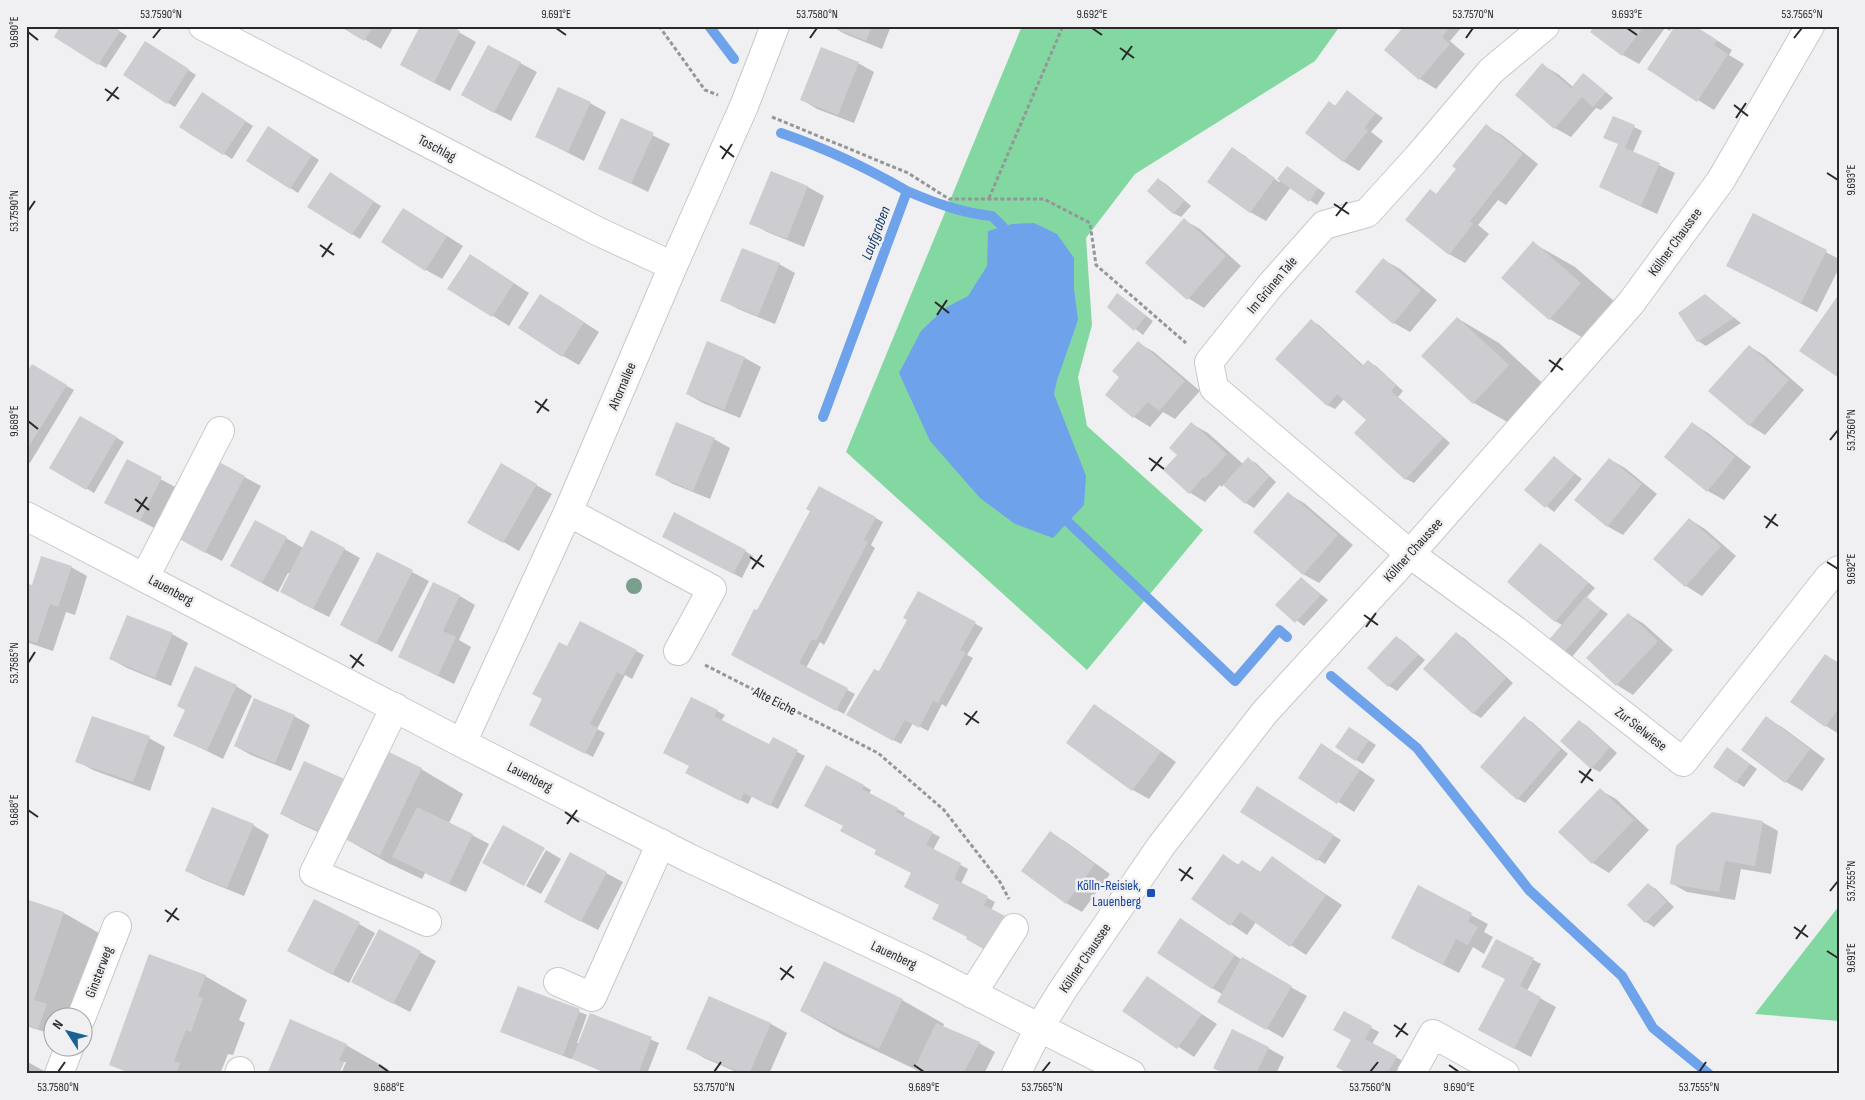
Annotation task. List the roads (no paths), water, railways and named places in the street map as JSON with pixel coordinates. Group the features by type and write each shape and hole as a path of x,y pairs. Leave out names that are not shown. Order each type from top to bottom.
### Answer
{"street":[{"name":"Toschlag","path":"203,26 597,232 673,266"},
{"name":"Ahornallee","path":"462,742 568,512 673,266 744,106 776,26"},
{"name":"Im Grünen Tale","path":"1410,554 1214,388 1208,362 1269,286 1324,225 1367,213 1491,71 1545,26"},
{"name":"Köllner Chaussee","path":"1016,1074 1039,1028 1064,988 1161,846 1241,743 1266,712 1410,554 1631,303 1721,180 1802,29"},
{"path":"145,577 220,431"},
{"path":"568,512 712,589 678,651"},
{"name":"Lauenberg","path":"26,516 661,844 920,967 1131,1074"},
{"name":"Zur Sielwiese","path":"1410,554 1515,630 1683,762 1834,573"},
{"path":"395,707 314,873 427,922"},
{"path":"558,982 592,997 661,844"},
{"name":"Ginsterweg","path":"85,1008 117,926"},
{"path":"972,994 1014,928"},
{"path":"1411,1074 1432,1034 1505,1074"},
{"path":"59,1074 66,1058"}],"water":[{"path":"1034,223 1057,234 1074,258 1074,289 1078,320 1054,394 1086,476 1084,505 1053,538 1015,524 980,498 930,441 899,373 921,331 945,308 968,296 987,266 988,231 1012,224"}],"waterway":[{"name":"Laufgraben","path":"709,26 734,59"},
{"name":"Laufgraben","path":"781,133 846,159 907,191 823,417"},
{"path":"907,191 949,207 970,213 992,216 1003,227"},
{"path":"1068,522 1235,681 1279,630 1287,637"},
{"path":"1331,676 1417,748 1529,890 1622,976 1653,1028 1709,1074"}],"place":[{"name":"Kölln-Reisiek, Lauenberg","path":"1151,893"}]}
